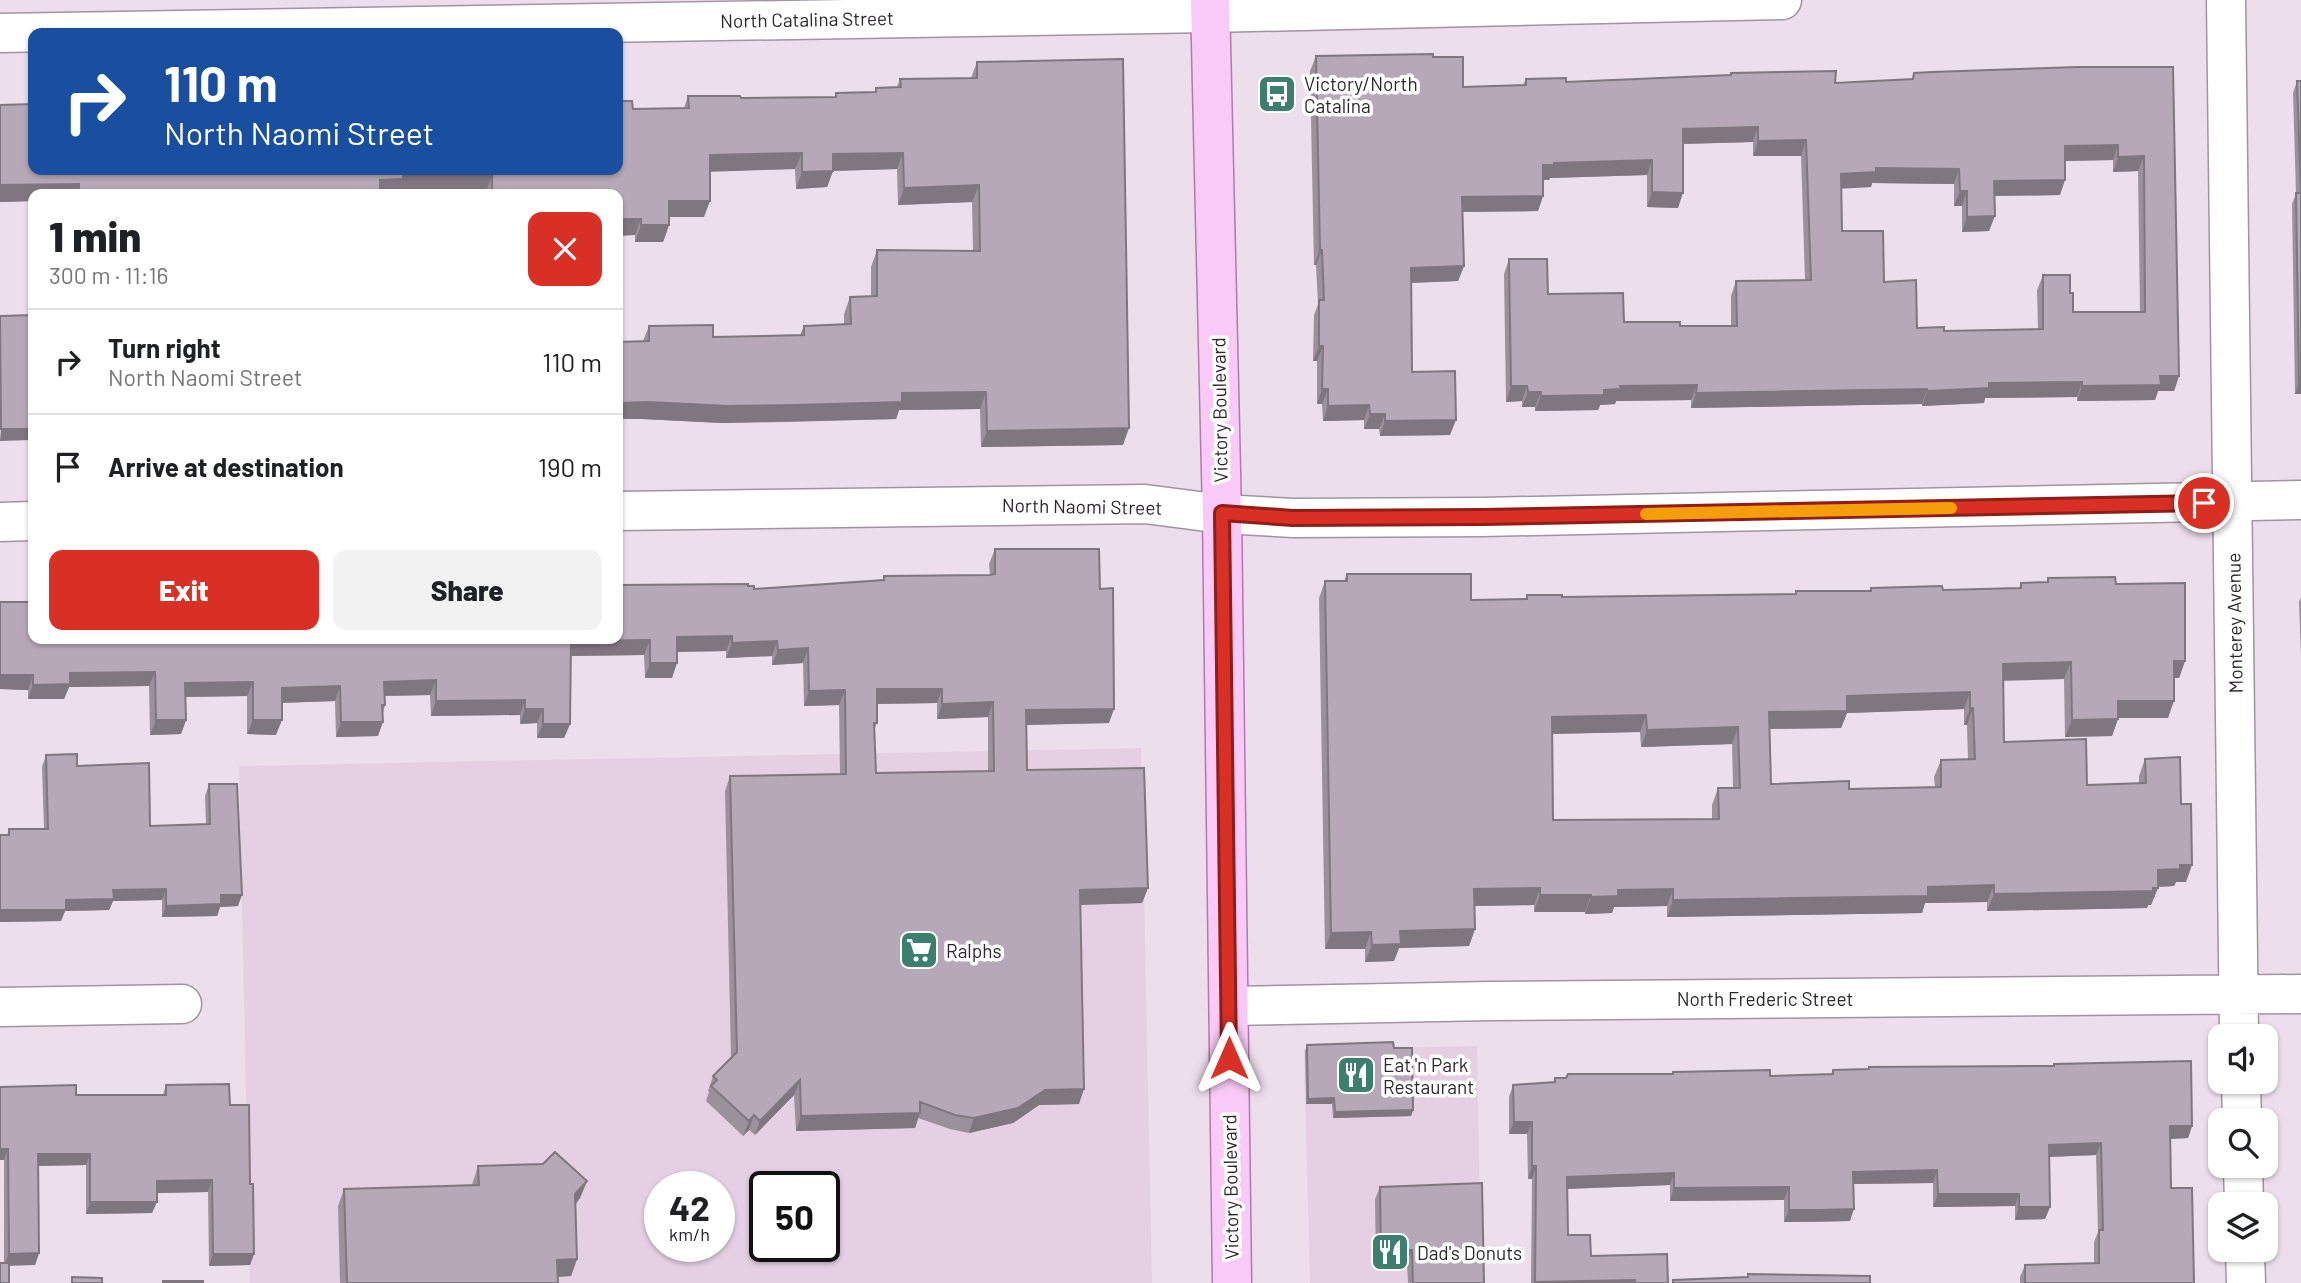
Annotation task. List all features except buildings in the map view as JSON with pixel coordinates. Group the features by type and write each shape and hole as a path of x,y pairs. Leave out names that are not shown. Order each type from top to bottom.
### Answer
{"main road":[{"name":"Victory Boulevard","path":"1210,6 1222,513 1231,1283"}],"street":[{"name":"North Catalina Street","path":"224,28 1210,6 1782,0"},
{"name":"Monterey Avenue","path":"2226,0 2239,1024"},
{"name":"North Catalina Street","path":"0,33 28,32"},
{"name":"North Naomi Street","path":"623,511 1145,504 1293,518 1482,517 2301,500"},
{"path":"0,522 28,521"},
{"name":"North Frederic Street","path":"1229,1006 1518,1000 2301,994"},
{"path":"0,1007 182,1004"},
{"path":"2245,1262 2246,1283"}],"shaded area":[{"path":"1141,748 1152,1283 250,1283 239,766"},
{"path":"1477,1046 1481,1283 1310,1283 1304,1049"}],"slow traffic":[{"path":"1646,514 1951,508"}],"place":[{"name":"Victory/North Catalina","path":"1277,94"},
{"name":"Ralphs","path":"919,950"},
{"name":"Eat 'n Park Restaurant","path":"1356,1075"},
{"name":"Dad's Donuts","path":"1390,1252"}],"route":[{"path":"1229,1058 1222,513 1293,518 1482,517 2204,503"}]}
